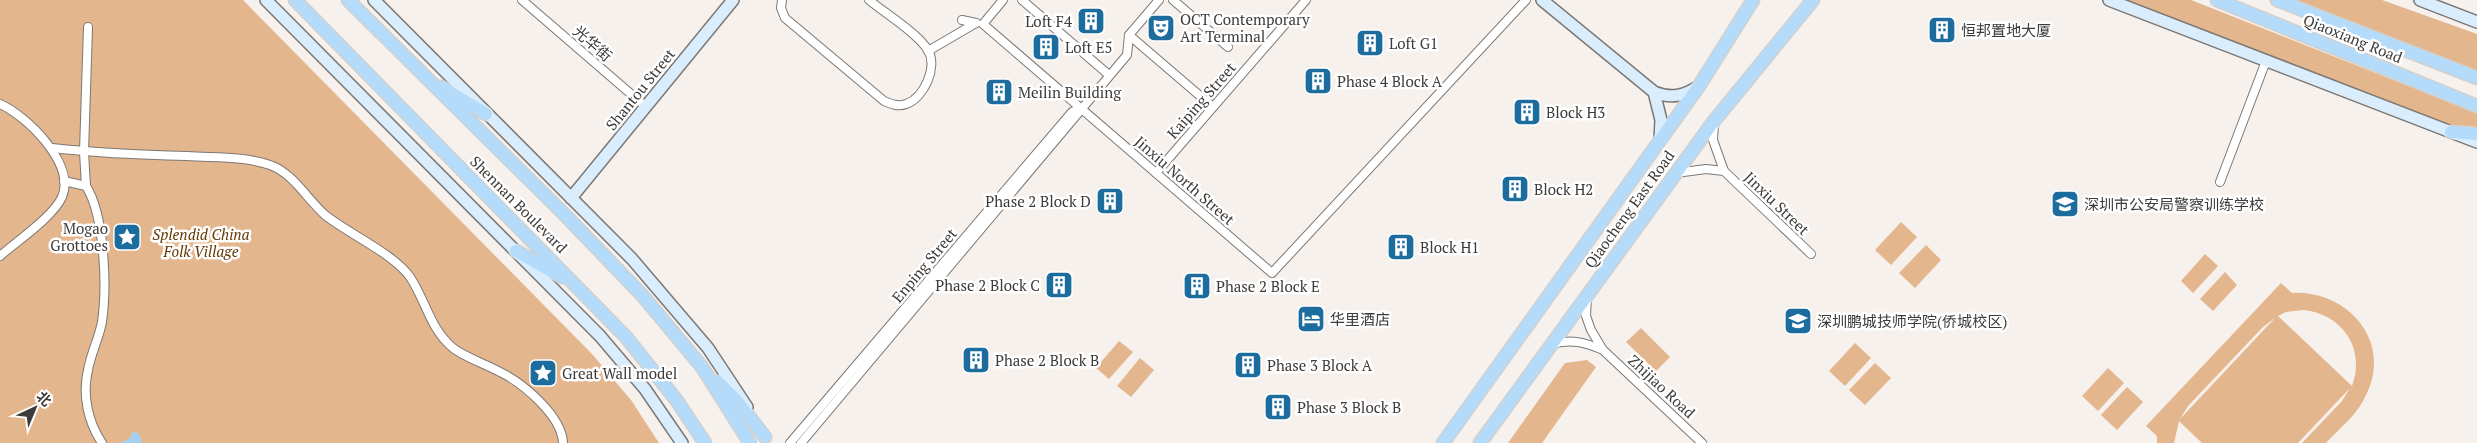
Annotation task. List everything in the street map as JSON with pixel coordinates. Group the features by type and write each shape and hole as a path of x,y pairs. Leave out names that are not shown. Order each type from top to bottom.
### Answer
{"main road":[{"path":"266,0 516,251 623,362 645,389 682,443"},
{"name":"Shennan Boulevard","path":"295,0 575,284 653,369 705,443"},
{"name":"Shennan Boulevard","path":"348,0 565,216 673,330 702,366 750,443"},
{"path":"374,0 632,259 714,356 767,440"},
{"name":"Shantou Street","path":"571,198 733,0"},
{"path":"1542,0 1654,92 1663,96 1675,97 1691,92 1699,86"},
{"name":"Qiaocheng East Road","path":"1443,443 1699,86 1753,0"},
{"name":"Qiaocheng East Road","path":"1480,443 1714,121 1813,0"},
{"path":"2109,0 2477,142"},
{"name":"Qiaoxiang Road","path":"2217,0 2477,106"},
{"name":"Qiaoxiang Road","path":"2277,0 2477,78"},
{"path":"2420,0 2477,22"},
{"path":"423,75 486,114"},
{"path":"1654,92 1661,120 1660,140"},
{"path":"2451,132 2477,134"},
{"path":"516,251 575,284"},
{"path":"702,366 737,401 767,440"}],"street":[{"name":"光华街","path":"522,0 646,106"},
{"path":"782,0 781,8 785,18 884,100 896,106 906,105 912,101 929,80 932,66 928,51 919,39 869,0"},
{"path":"928,51 979,23 1003,0"},
{"path":"1022,0 1109,74"},
{"path":"962,20 979,23 1080,108 1127,55 1129,36 1159,0"},
{"path":"1173,0 1228,47"},
{"name":"Kaiping Street","path":"1156,173 1306,0"},
{"name":"Jinxiu North Street","path":"1080,108 1272,273 1526,0"},
{"path":"88,27 84,152 86,186 96,204 102,233 103,308 99,335 87,370 86,402 90,420 102,443"},
{"path":"1129,36 1213,107"},
{"path":"2220,182 2266,61"},
{"path":"0,104 28,123 52,148 64,182 62,196 55,208 0,256"},
{"name":"Enping Street","path":"790,443 1072,112 1080,108"},
{"name":"Enping Street","path":"801,443 1078,115 1080,108"},
{"name":"Jinxiu Street","path":"1714,121 1713,140 1724,171 1811,254"},
{"path":"52,148 84,152 238,158 272,165 289,177 324,214 395,262 410,276 435,327 444,339 454,348 503,373 523,387 548,410 557,424 564,443"},
{"name":"Jinxiu Street","path":"1676,172 1706,168 1724,171"},
{"path":"64,182 86,186"},
{"name":"Zhijiao Road","path":"1587,295 1586,316 1590,330 1603,350 1702,443"},
{"name":"Zhijiao Road","path":"1552,344 1568,340 1583,342 1603,350"}],"green space":[{"name":"Splendid China Folk Village","path":"0,0 243,0 592,354 631,400 659,443 0,443"},
{"path":"2121,0 2191,0 2477,113 2477,131 2447,131"},
{"path":"2292,0 2382,0 2477,34 2477,73"},
{"path":"1901,222 1917,237 1891,265 1875,250"},
{"path":"1926,245 1941,260 1915,288 1899,273"},
{"path":"2205,254 2218,266 2193,293 2181,281"},
{"path":"2225,272 2237,285 2213,311 2200,299"},
{"path":"2281,283 2292,293 2312,294 2330,300 2346,309 2359,322 2368,337 2373,354 2373,373 2367,393 2354,414 2326,443 2302,443 2342,401 2350,388 2298,443 2202,443 2179,421 2174,443 2157,443 2157,436 2146,426","holes":["2303,310 2329,318 2347,335 2353,346 2356,359 2356,372 2352,386 2278,316 2286,312","2275,318 2180,419 2188,406 2263,327"]},
{"path":"1641,328 1670,357 1656,371 1626,342"},
{"path":"1119,341 1133,352 1109,379 1096,368"},
{"path":"1855,343 1871,358 1845,386 1829,371"},
{"path":"1140,358 1154,370 1131,397 1117,386"},
{"path":"1587,360 1596,367 1542,443 1508,443 1565,363"},
{"path":"1875,363 1891,378 1865,405 1849,390"},
{"path":"2108,368 2124,383 2098,411 2082,396"},
{"path":"2127,387 2143,402 2117,430 2101,415"}],"water":[{"path":"134,431 139,434 142,443 118,443 128,440"}],"place":[{"name":"Loft F4","path":"1091,21"},
{"name":"OCT Contemporary Art Terminal","path":"1161,28"},
{"name":"恒邦置地大厦","path":"1942,30"},
{"name":"Loft G1","path":"1370,43"},
{"name":"Loft E5","path":"1046,47"},
{"name":"Phase 4 Block A","path":"1318,81"},
{"name":"Meilin Building","path":"999,92"},
{"name":"Block H3","path":"1527,112"},
{"name":"Block H2","path":"1515,189"},
{"name":"Phase 2 Block D","path":"1110,201"},
{"name":"深圳市公安局警察训练学校","path":"2065,204"},
{"name":"Mogao Grottoes","path":"127,237"},
{"name":"Block H1","path":"1401,247"},
{"name":"Phase 2 Block C","path":"1059,285"},
{"name":"Phase 2 Block E","path":"1197,286"},
{"name":"华里酒店","path":"1311,319"},
{"name":"深圳鹏城技师学院(侨城校区)","path":"1798,321"},
{"name":"Phase 2 Block B","path":"976,360"},
{"name":"Phase 3 Block A","path":"1248,365"},
{"name":"Great Wall model","path":"543,373"},
{"name":"Phase 3 Block B","path":"1278,407"}]}
